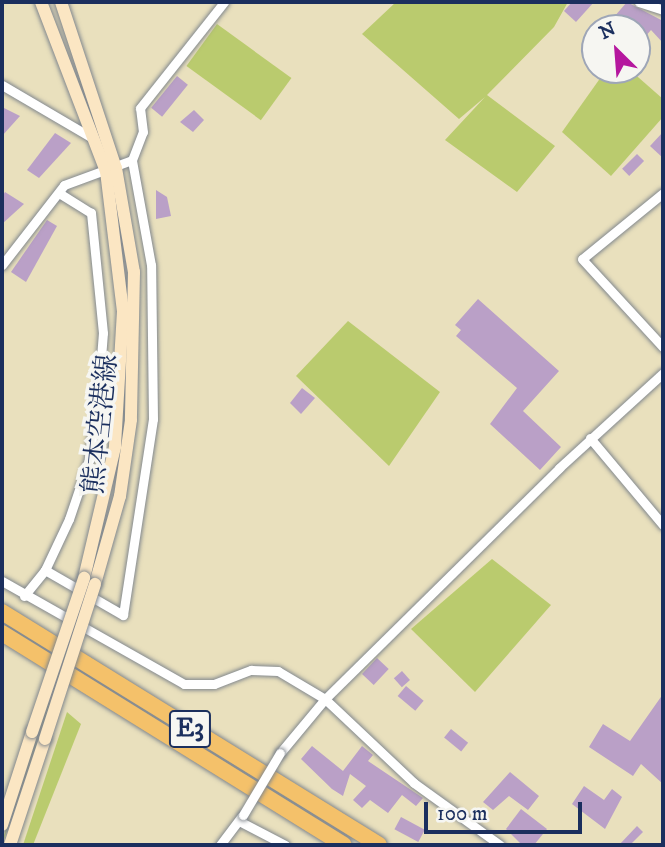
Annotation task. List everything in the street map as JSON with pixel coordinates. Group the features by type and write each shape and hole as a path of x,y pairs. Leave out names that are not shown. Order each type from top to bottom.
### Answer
{"highway":[{"name":"E3","path":"2,612 379,845"},
{"name":"E3","path":"2,633 344,845"}],"main road":[{"name":"熊本空港線","path":"41,2 103,142"},
{"name":"熊本空港線","path":"2,825 32,732 120,496 131,420 135,285 111,170 61,2"},
{"name":"熊本空港線","path":"10,845 45,739 90,581"}],"street":[{"path":"45,570 123,615 142,520 153,392 151,265 132,160 143,132 140,108 224,2"},
{"path":"639,2 663,10"},
{"path":"2,85 103,142"},
{"path":"2,265 72,179 111,170 132,160"},
{"path":"24,596 45,570 89,460 103,333 91,213 59,193"},
{"path":"663,193 583,259 663,347"},
{"path":"220,845 241,818 280,753 325,699 590,438 663,373"},
{"path":"590,438 663,525"},
{"path":"2,581 24,596 184,684 214,684 263,669 278,671 325,699 414,783 500,845"},
{"path":"241,818 285,845"}],"green space":[{"path":"396,2 568,2 554,27 487,95 555,146 517,192 445,140 485,97 459,119 362,34"},
{"path":"217,24 291,78 261,120 186,66"},
{"path":"596,84 646,84 663,99 663,117 611,176 562,132"},
{"path":"348,321 440,392 389,466 296,376"},
{"path":"492,559 551,605 475,692 411,629"},
{"path":"48,701 51,703 2,845 2,841"},
{"path":"67,712 81,724 33,845 23,845"}],"building":[{"path":"572,2 594,2 576,22 564,11"},
{"path":"627,2 650,14 617,14"},
{"path":"651,15 663,21 663,43 651,30"},
{"path":"177,76 188,85 162,117 151,108"},
{"path":"2,107 20,116 2,136"},
{"path":"194,110 204,120 193,132 180,122"},
{"path":"663,132 663,158 650,146"},
{"path":"55,133 71,143 39,178 27,170"},
{"path":"637,154 644,161 629,176 622,169"},
{"path":"156,190 167,197 171,216 156,219"},
{"path":"5,192 24,204 2,224 2,197"},
{"path":"47,220 57,226 26,282 11,272"},
{"path":"478,299 559,371 523,411 561,447 540,470 490,424 517,388 456,336 461,330 455,325"},
{"path":"302,388 315,398 301,414 290,403"},
{"path":"377,658 389,669 374,685 362,674"},
{"path":"402,671 410,680 402,687 394,678"},
{"path":"406,686 424,701 415,711 398,696"},
{"path":"663,694 663,784 641,764 633,776 589,747 603,724 630,741"},
{"path":"451,729 468,743 461,751 444,738"},
{"path":"312,746 343,771 362,746 373,755 368,761 423,798 416,806 402,795 388,813 370,800 362,808 353,800 366,786 350,774 343,796 332,789 301,759"},
{"path":"510,772 539,796 528,810 509,796 493,810 483,802"},
{"path":"584,786 604,800 612,789 622,797 605,829 572,804"},
{"path":"521,809 547,829 534,845 522,845 506,829"},
{"path":"401,817 425,830 418,842 394,829"},
{"path":"637,826 643,832 630,845 619,845"}]}
